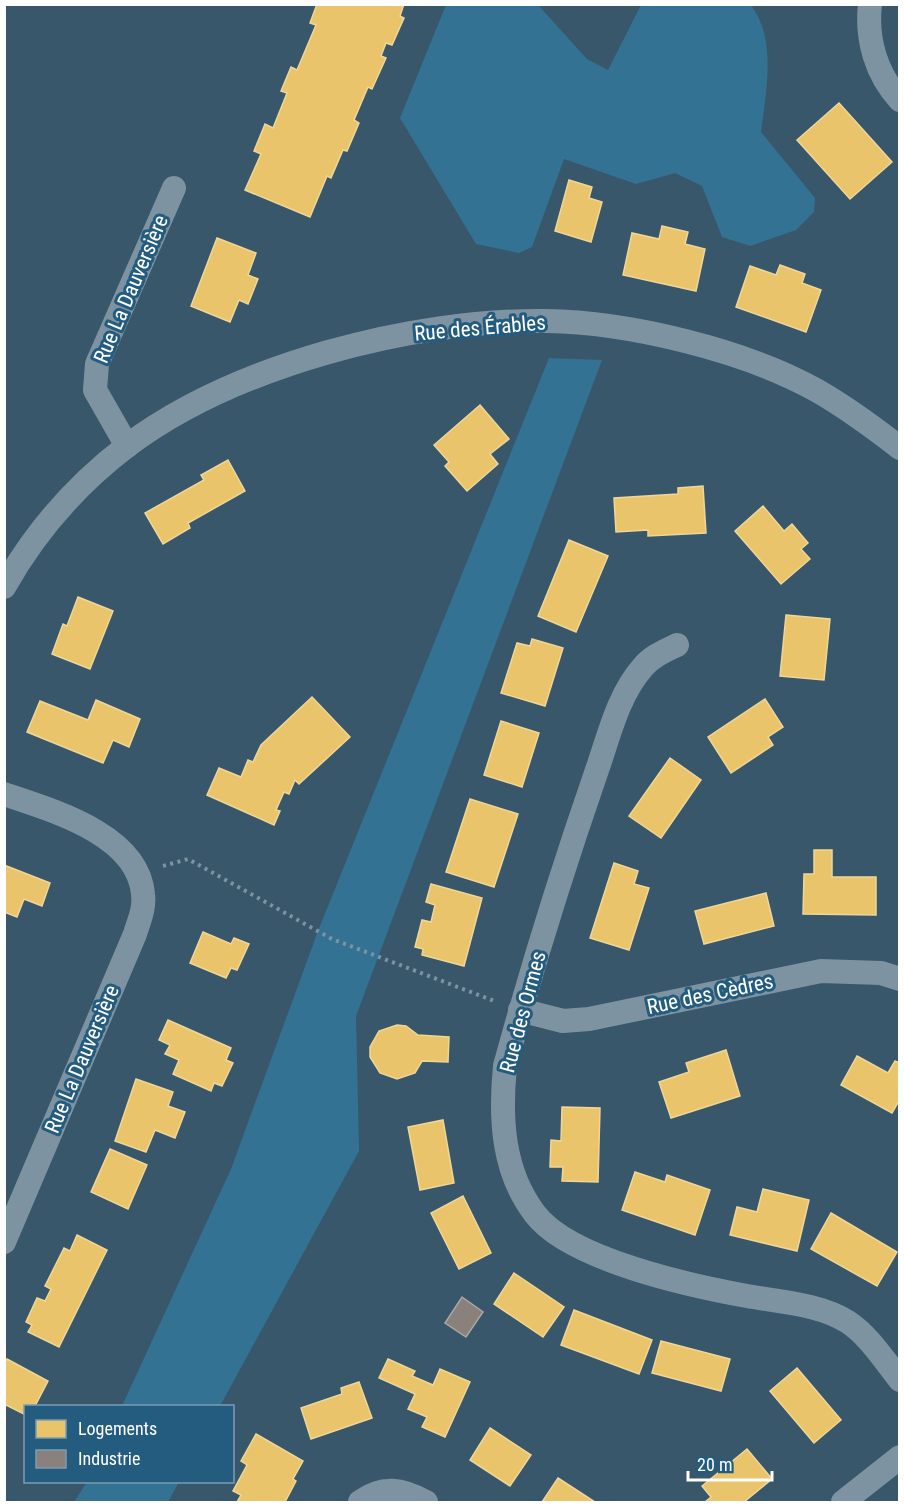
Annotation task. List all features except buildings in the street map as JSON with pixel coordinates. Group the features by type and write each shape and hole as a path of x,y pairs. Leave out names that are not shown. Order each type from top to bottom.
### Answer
{"street":[{"path":"870,4 870,39 878,69 900,100"},
{"name":"Rue La Dauversière","path":"127,446 95,390 97,364 174,188"},
{"name":"Rue des Érables","path":"127,446 166,420 206,399 309,358 378,340 440,329 498,322 548,321 655,334 775,371 815,390 863,419 900,448"},
{"path":"4,587 23,553 56,512 89,478 127,446"},
{"name":"Rue des Ormes","path":"677,645 657,655 643,667 621,702 520,1010 505,1066 501,1105 504,1140 512,1168 520,1190 536,1215 556,1234 631,1269 705,1288 831,1314 848,1322 869,1341 900,1380"},
{"name":"Rue La Dauversière","path":"4,794 64,814 91,828 127,858 144,892 143,911 135,934 4,1242"},
{"name":"Rue des Cèdres","path":"520,1010 563,1021 589,1019 821,971 881,973 900,979"},
{"path":"843,1503 900,1457"},
{"path":"360,1503 369,1496 388,1489 410,1494 426,1503"}],"path":[{"path":"188,859 332,939 520,1010"}],"shaded area":[{"path":"446,5 538,5 587,59 608,70 641,5 751,5 759,19 767,50 767,83 761,132 815,198 814,212 796,230 750,246 722,237 702,186 675,173 636,184 564,159 532,247 519,253 476,244 400,118"},
{"path":"549,358 602,360 356,1016 359,1151 221,1405 122,1405 231,1169 318,931"},
{"path":"86,1483 178,1483 168,1502 74,1502"}]}
